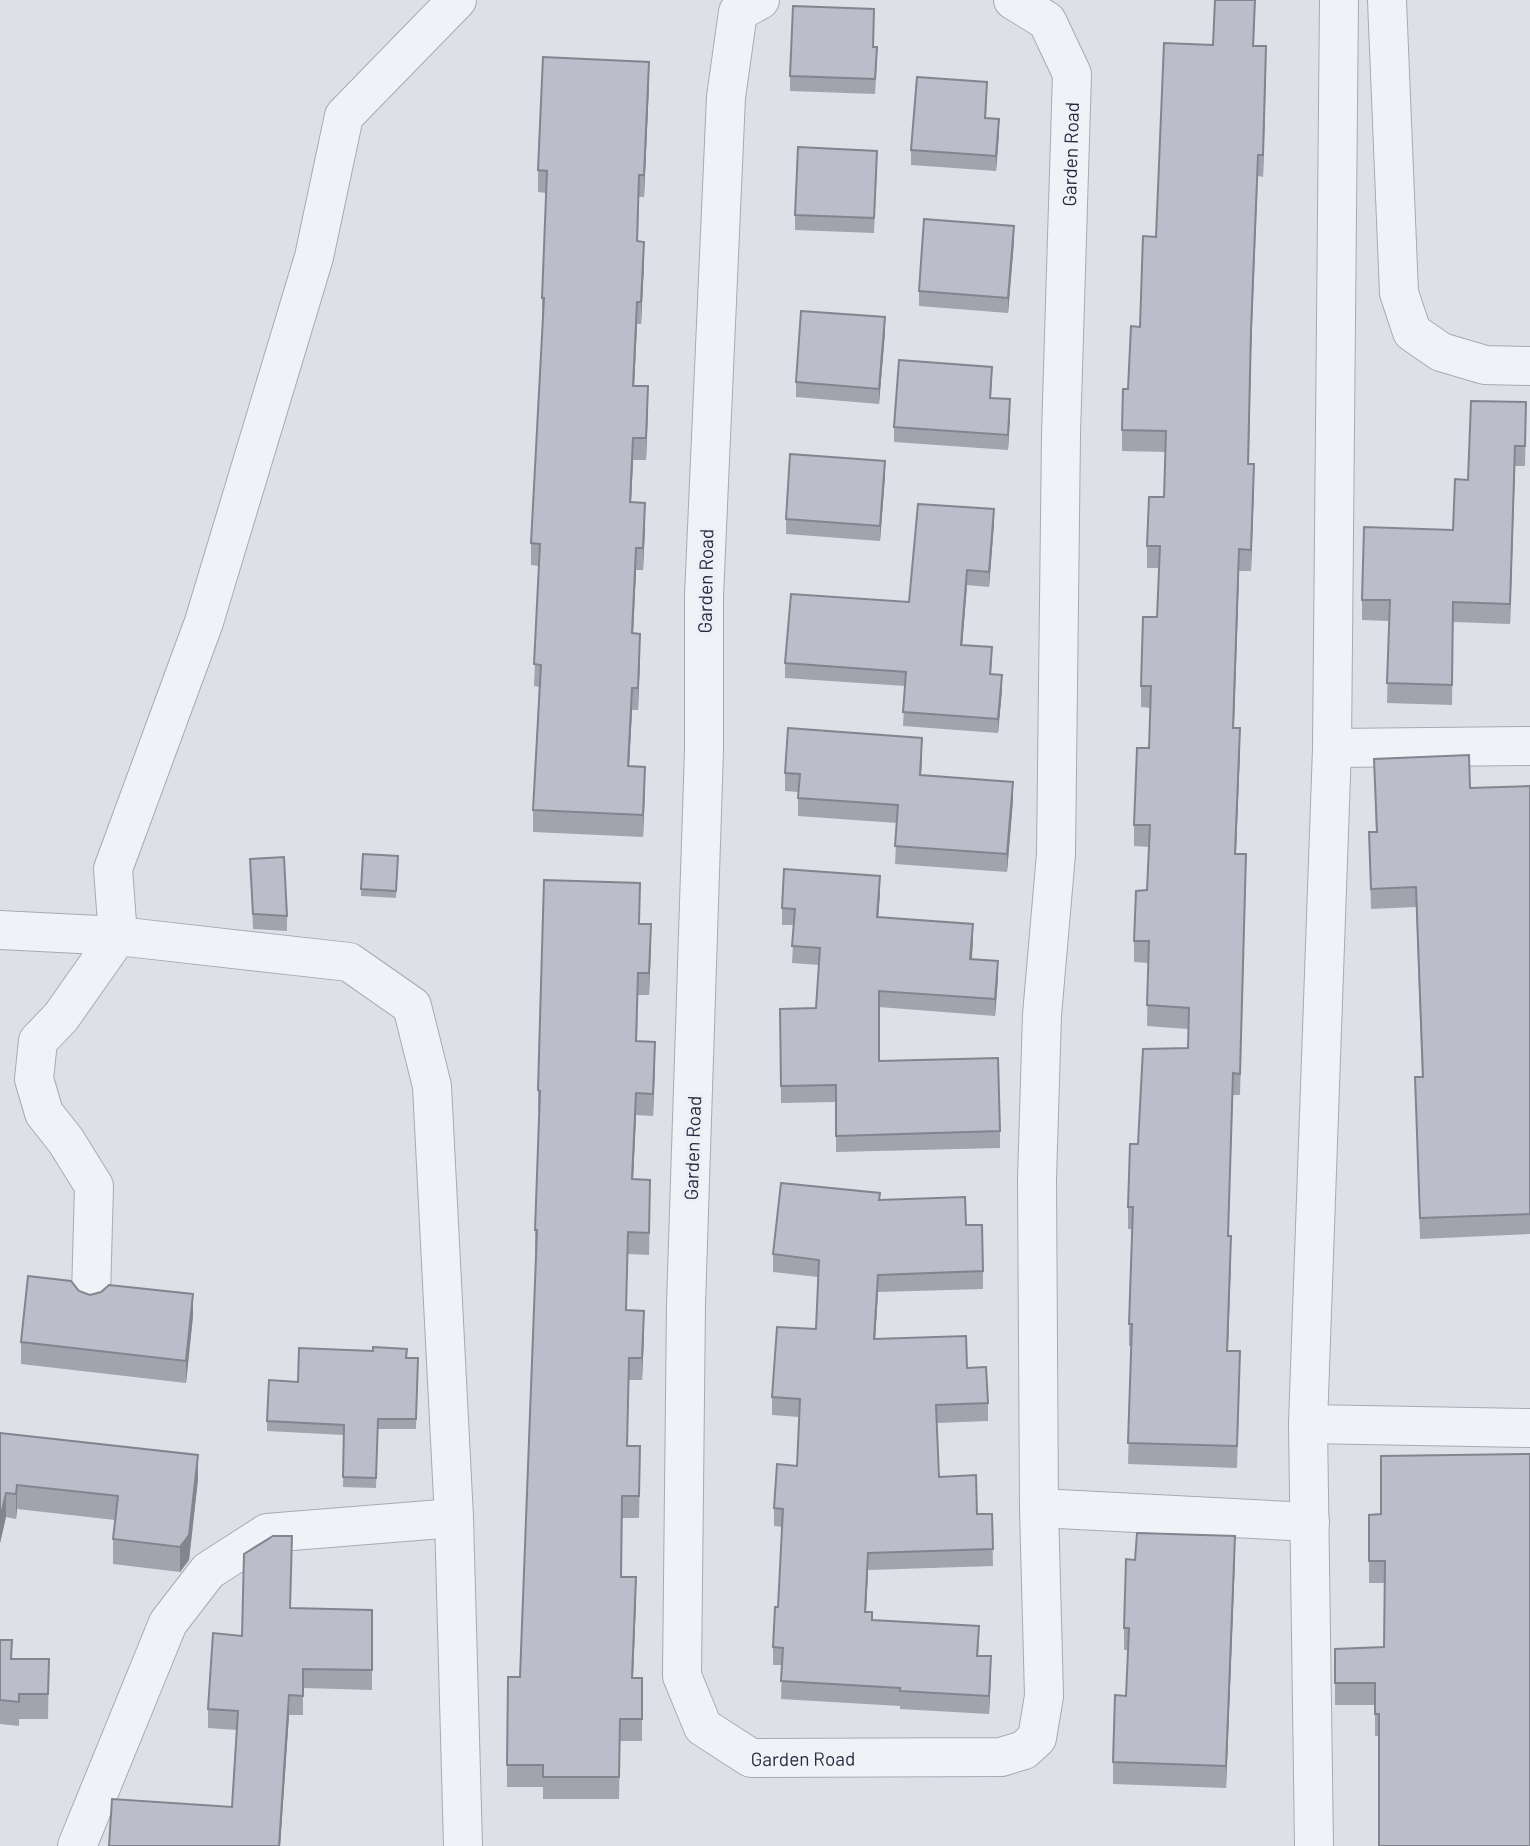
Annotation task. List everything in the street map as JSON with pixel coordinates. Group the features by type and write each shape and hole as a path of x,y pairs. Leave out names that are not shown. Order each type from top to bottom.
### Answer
{"street":[{"path":"91,1295 94,1186 66,1141 44,1113 34,1079 38,1041 61,1017 118,936 113,869 204,622 314,257 344,116 457,0"},
{"name":"Garden Road","path":"756,1 738,12 726,97 704,596 704,750 686,1304 682,1676 703,1727 751,1758 1001,1758 1024,1750 1037,1738 1044,1696 1039,1508 1037,1179 1042,1015 1056,855 1062,422 1072,74 1047,21 1013,0"},
{"path":"1314,1846 1308,1424 1332,748 1339,0"},
{"path":"1387,0 1399,293 1412,332 1441,352 1485,365 1530,366"},
{"path":"1332,748 1530,746"},
{"path":"0,930 118,936 349,962 412,1006 432,1086 454,1518 464,1846"},
{"path":"1308,1424 1530,1428"},
{"path":"1039,1508 1310,1522"},
{"path":"77,1846 168,1623 208,1571 267,1533 454,1518"}],"building":[{"path":"1215,0 1255,0 1253,46 1266,46 1263,155 1258,155 1251,330 1248,464 1254,464 1251,550 1239,549 1233,728 1240,728 1235,854 1246,854 1240,1074 1233,1073 1228,1236 1231,1236 1227,1351 1240,1351 1237,1446 1128,1443 1133,1207 1128,1207 1130,1144 1138,1144 1143,1049 1188,1048 1189,1008 1147,1005 1149,941 1134,941 1136,891 1147,890 1150,825 1134,825 1137,748 1149,748 1151,686 1141,686 1143,617 1157,617 1160,546 1147,546 1149,497 1164,497 1166,431 1122,430 1123,389 1128,389 1131,326 1140,327 1143,236 1156,237 1164,43 1213,45"},
{"path":"793,6 874,9 873,47 877,47 875,79 790,76"},
{"path":"543,57 649,62 644,175 639,175 637,241 644,242 641,302 637,302 633,386 648,386 646,438 633,438 630,502 645,503 643,548 636,548 632,633 640,634 638,688 632,688 628,766 645,767 643,815 533,810 541,665 534,664 540,544 531,543 544,298 547,171 538,170"},
{"path":"917,77 987,82 985,118 999,119 996,156 911,150"},
{"path":"798,147 877,151 874,218 795,215"},
{"path":"924,219 1014,226 1008,298 919,291"},
{"path":"801,311 885,317 879,389 796,382"},
{"path":"899,360 992,367 990,398 1010,399 1008,435 894,427"},
{"path":"1471,401 1526,402 1525,446 1515,446 1510,604 1453,602 1452,685 1387,683 1390,600 1362,600 1364,527 1453,530 1455,479 1468,480"},
{"path":"790,454 885,461 880,526 786,519"},
{"path":"918,504 994,509 989,572 967,570 961,645 992,647 990,674 1002,675 998,719 903,712 906,672 785,663 791,594 909,602"},
{"path":"788,728 922,738 920,775 1013,782 1007,854 895,846 898,805 798,798 800,774 785,773"},
{"path":"1469,755 1470,788 1530,786 1530,1214 1420,1218 1415,1077 1423,1077 1416,887 1371,889 1369,832 1377,832 1374,759"},
{"path":"363,854 398,856 396,891 361,889"},
{"path":"284,857 287,916 253,914 250,859"},
{"path":"784,869 880,876 877,917 973,924 970,959 998,961 995,999 879,991 879,1061 998,1058 1000,1131 836,1136 836,1085 781,1086 780,1009 816,1008 820,948 792,946 795,909 782,908"},
{"path":"544,880 640,883 639,924 651,924 649,973 638,973 636,1041 655,1042 653,1094 636,1093 632,1179 650,1180 649,1233 628,1232 626,1310 644,1311 642,1358 629,1358 627,1446 640,1446 639,1496 622,1496 621,1577 636,1577 632,1678 642,1678 642,1719 620,1719 619,1777 543,1777 543,1765 507,1765 508,1677 520,1677 537,1230"},
{"path":"781,1183 880,1193 879,1200 965,1197 966,1225 982,1225 983,1271 878,1275 874,1339 966,1336 967,1368 986,1367 988,1403 936,1405 939,1477 976,1475 977,1514 992,1514 993,1549 868,1553 865,1612 872,1612 872,1620 979,1626 977,1656 991,1656 989,1696 781,1681 783,1648 773,1647 783,1509 774,1508 777,1464 797,1466 800,1399 772,1397 777,1327 816,1329 819,1260 773,1254"},
{"path":"28,1276 71,1281 79,1291 90,1295 101,1292 109,1285 193,1294 186,1361 21,1342"},
{"path":"373,1347 407,1349 406,1358 418,1358 416,1419 378,1419 376,1478 343,1477 344,1425 267,1421 269,1380 298,1382 299,1348 373,1351"},
{"path":"0,1433 198,1455 189,1535 180,1547 113,1539 118,1496 17,1485 16,1494 6,1493 0,1519"},
{"path":"1530,1454 1530,1846 1379,1846 1379,1714 1375,1714 1375,1683 1335,1683 1335,1649 1384,1647 1385,1561 1369,1561 1369,1515 1381,1514 1381,1456"},
{"path":"1137,1533 1235,1536 1226,1766 1113,1762 1115,1695 1126,1696 1129,1628 1124,1628 1126,1559 1135,1560"},
{"path":"273,1536 292,1536 290,1608 372,1610 372,1670 303,1669 303,1696 289,1695 279,1846 109,1846 112,1799 232,1807 238,1711 208,1709 213,1633 242,1636 244,1554"},
{"path":"0,1640 12,1640 11,1659 49,1659 48,1694 19,1694 19,1702 0,1700"}]}
